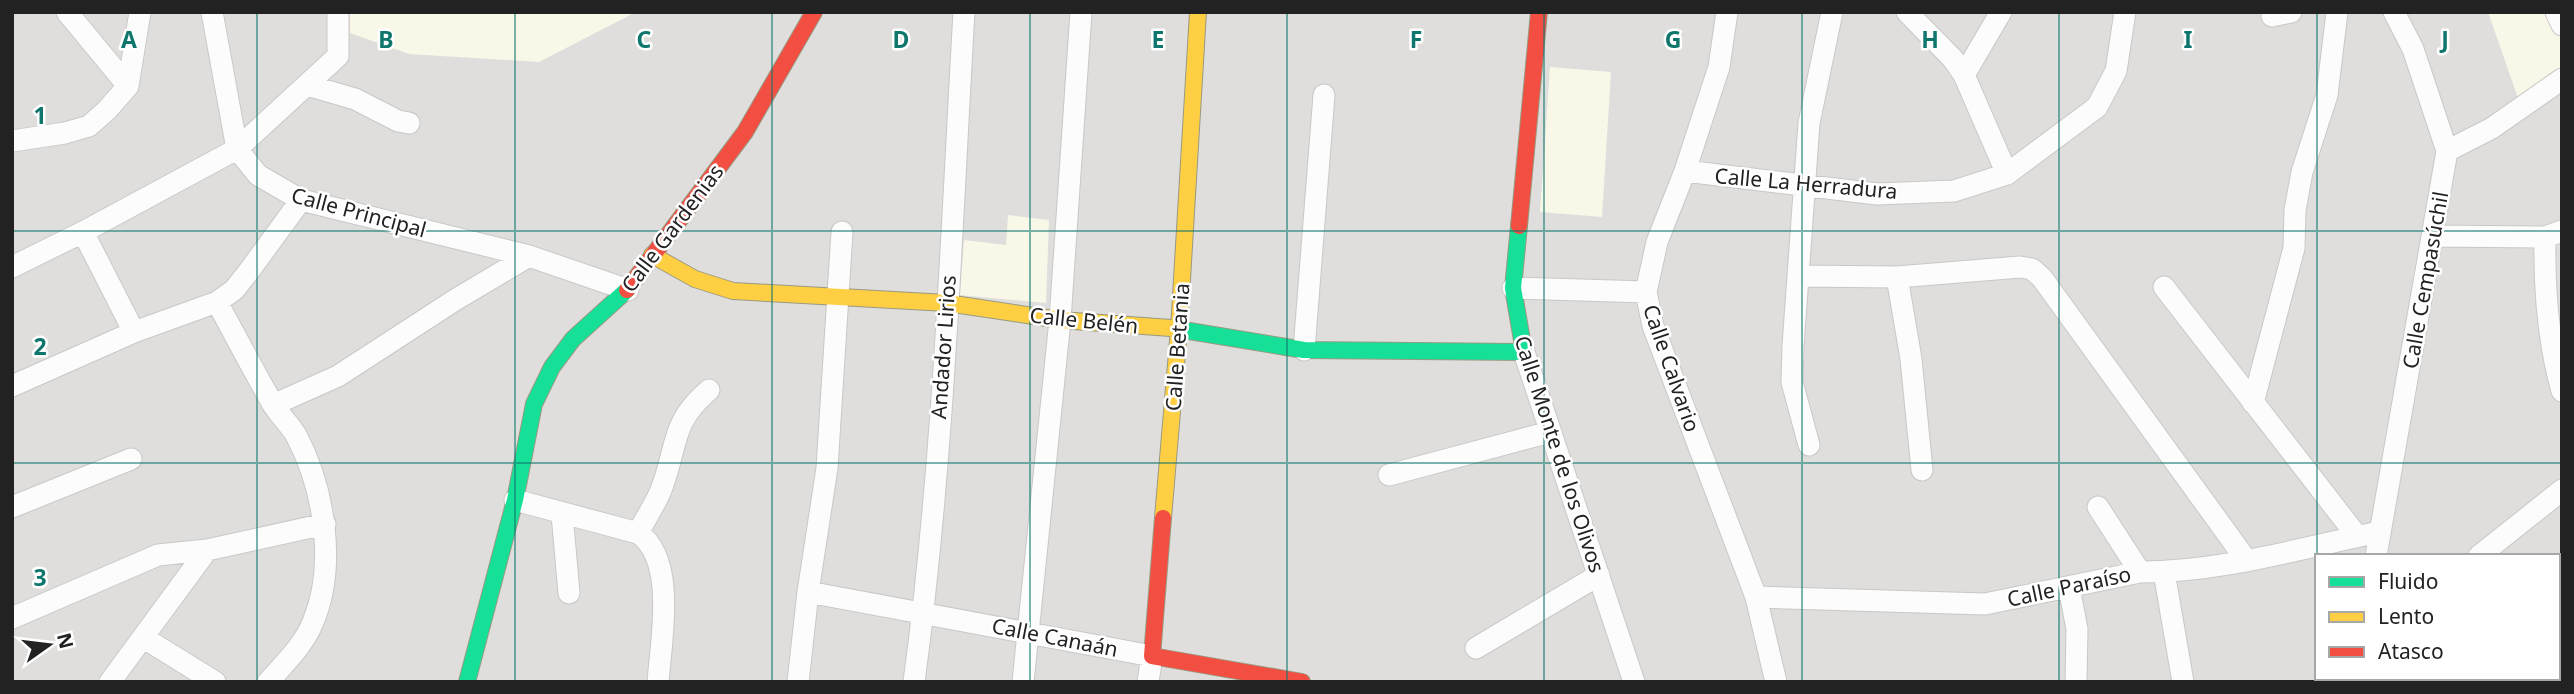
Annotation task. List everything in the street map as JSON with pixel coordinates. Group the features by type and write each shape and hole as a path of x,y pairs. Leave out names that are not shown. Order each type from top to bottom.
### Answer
{"street":[{"path":"67,12 128,86"},
{"path":"12,141 65,133 89,126 128,86 139,12"},
{"name":"Calle Principal","path":"212,12 237,149 258,175 301,200 529,256 628,290"},
{"path":"12,267 237,149 338,56 338,12"},
{"name":"Calle Gardenias","path":"467,682 515,500 534,404 552,367 573,339 628,290 745,132 814,12"},
{"name":"Andador Lirios","path":"914,682 923,612 947,303 964,12"},
{"path":"1023,682 1060,320 1081,12"},
{"name":"Calle Betania","path":"1148,682 1179,329 1198,12"},
{"name":"Calle Monte de los Olivos","path":"1539,12 1513,288 1524,352 1634,682"},
{"name":"Calle Calvario","path":"1727,12 1719,67 1685,171 1657,242 1646,292 1653,326 1756,597 1776,682"},
{"path":"1810,445 1792,382 1809,123 1832,12"},
{"path":"1907,12 1953,59 1964,75 2007,174"},
{"path":"1964,75 2001,12"},
{"name":"Calle La Herradura","path":"1685,171 1877,194 1954,191 2007,174 2097,107 2116,71 2126,12"},
{"path":"2253,403 2294,248 2295,210 2302,172 2327,95 2337,12"},
{"name":"Calle Cempasúchil","path":"2376,554 2447,151 2413,49 2394,12"},
{"path":"2556,12 2562,25"},
{"path":"2447,151 2502,122 2562,79"},
{"path":"307,85 355,99 398,121 409,123"},
{"path":"1304,350 1324,95"},
{"path":"12,386 134,332 217,302 234,290 301,200"},
{"path":"83,232 134,332"},
{"path":"798,682 808,592 827,468 842,232"},
{"path":"2434,236 2553,234 2552,354 2562,391"},
{"name":"Calle Belén","path":"652,255 695,279 733,291 947,303 1060,320 1179,329 1304,350 1524,352"},
{"path":"273,405 338,376 455,300 529,256"},
{"path":"1798,276 1897,277 2021,267 2032,269 2067,311 2247,561"},
{"path":"1897,277 1911,359 1922,470"},
{"path":"2164,287 2357,536"},
{"path":"1513,288 1646,292"},
{"path":"217,302 273,405 296,435 317,485 325,524 326,549 319,604 313,624 295,651 268,682"},
{"path":"638,533 661,491 681,422 689,407 709,390"},
{"path":"1389,475 1550,432"},
{"path":"12,507 131,459"},
{"path":"2482,554 2562,490"},
{"path":"515,500 638,533 653,548 660,566 664,595 659,682"},
{"path":"2098,507 2140,572"},
{"path":"562,514 569,593"},
{"path":"12,618 158,555 207,550 325,524"},
{"name":"Calle Paraíso","path":"1756,597 1985,604 2140,572 2164,572 2247,561 2379,532"},
{"path":"110,682 207,550"},
{"path":"2164,572 2183,682"},
{"path":"1476,648 1599,575"},
{"path":"2069,587 2077,629 2076,682"},
{"name":"Calle Canaán","path":"808,592 1302,682"},
{"path":"144,638 215,682"}],"shaded area":[{"path":"12,12 2562,12 2562,682 12,682"},
{"path":"350,12 636,12 539,62 409,54 350,33"},
{"path":"2488,12 2552,12 2562,40 2562,73 2519,101"},
{"path":"1550,67 1611,72 1602,217 1540,212"},
{"path":"1008,215 1049,220 1046,303 960,295 964,240 1006,245"}],"traffic: fast":[{"path":"1171,328 1304,350 1524,352 1513,288 1519,226"},
{"path":"467,682 515,500 534,404 552,367 573,339 627,290"}],"traffic: slow":[{"path":"1163,518 1179,329 1198,12"},
{"path":"652,255 695,279 733,291 947,303 1060,320 1171,328"}],"traffic: jam":[{"path":"627,290 745,132 814,12"},
{"path":"1519,226 1539,12"},
{"path":"1163,518 1152,656 1302,682"}]}
